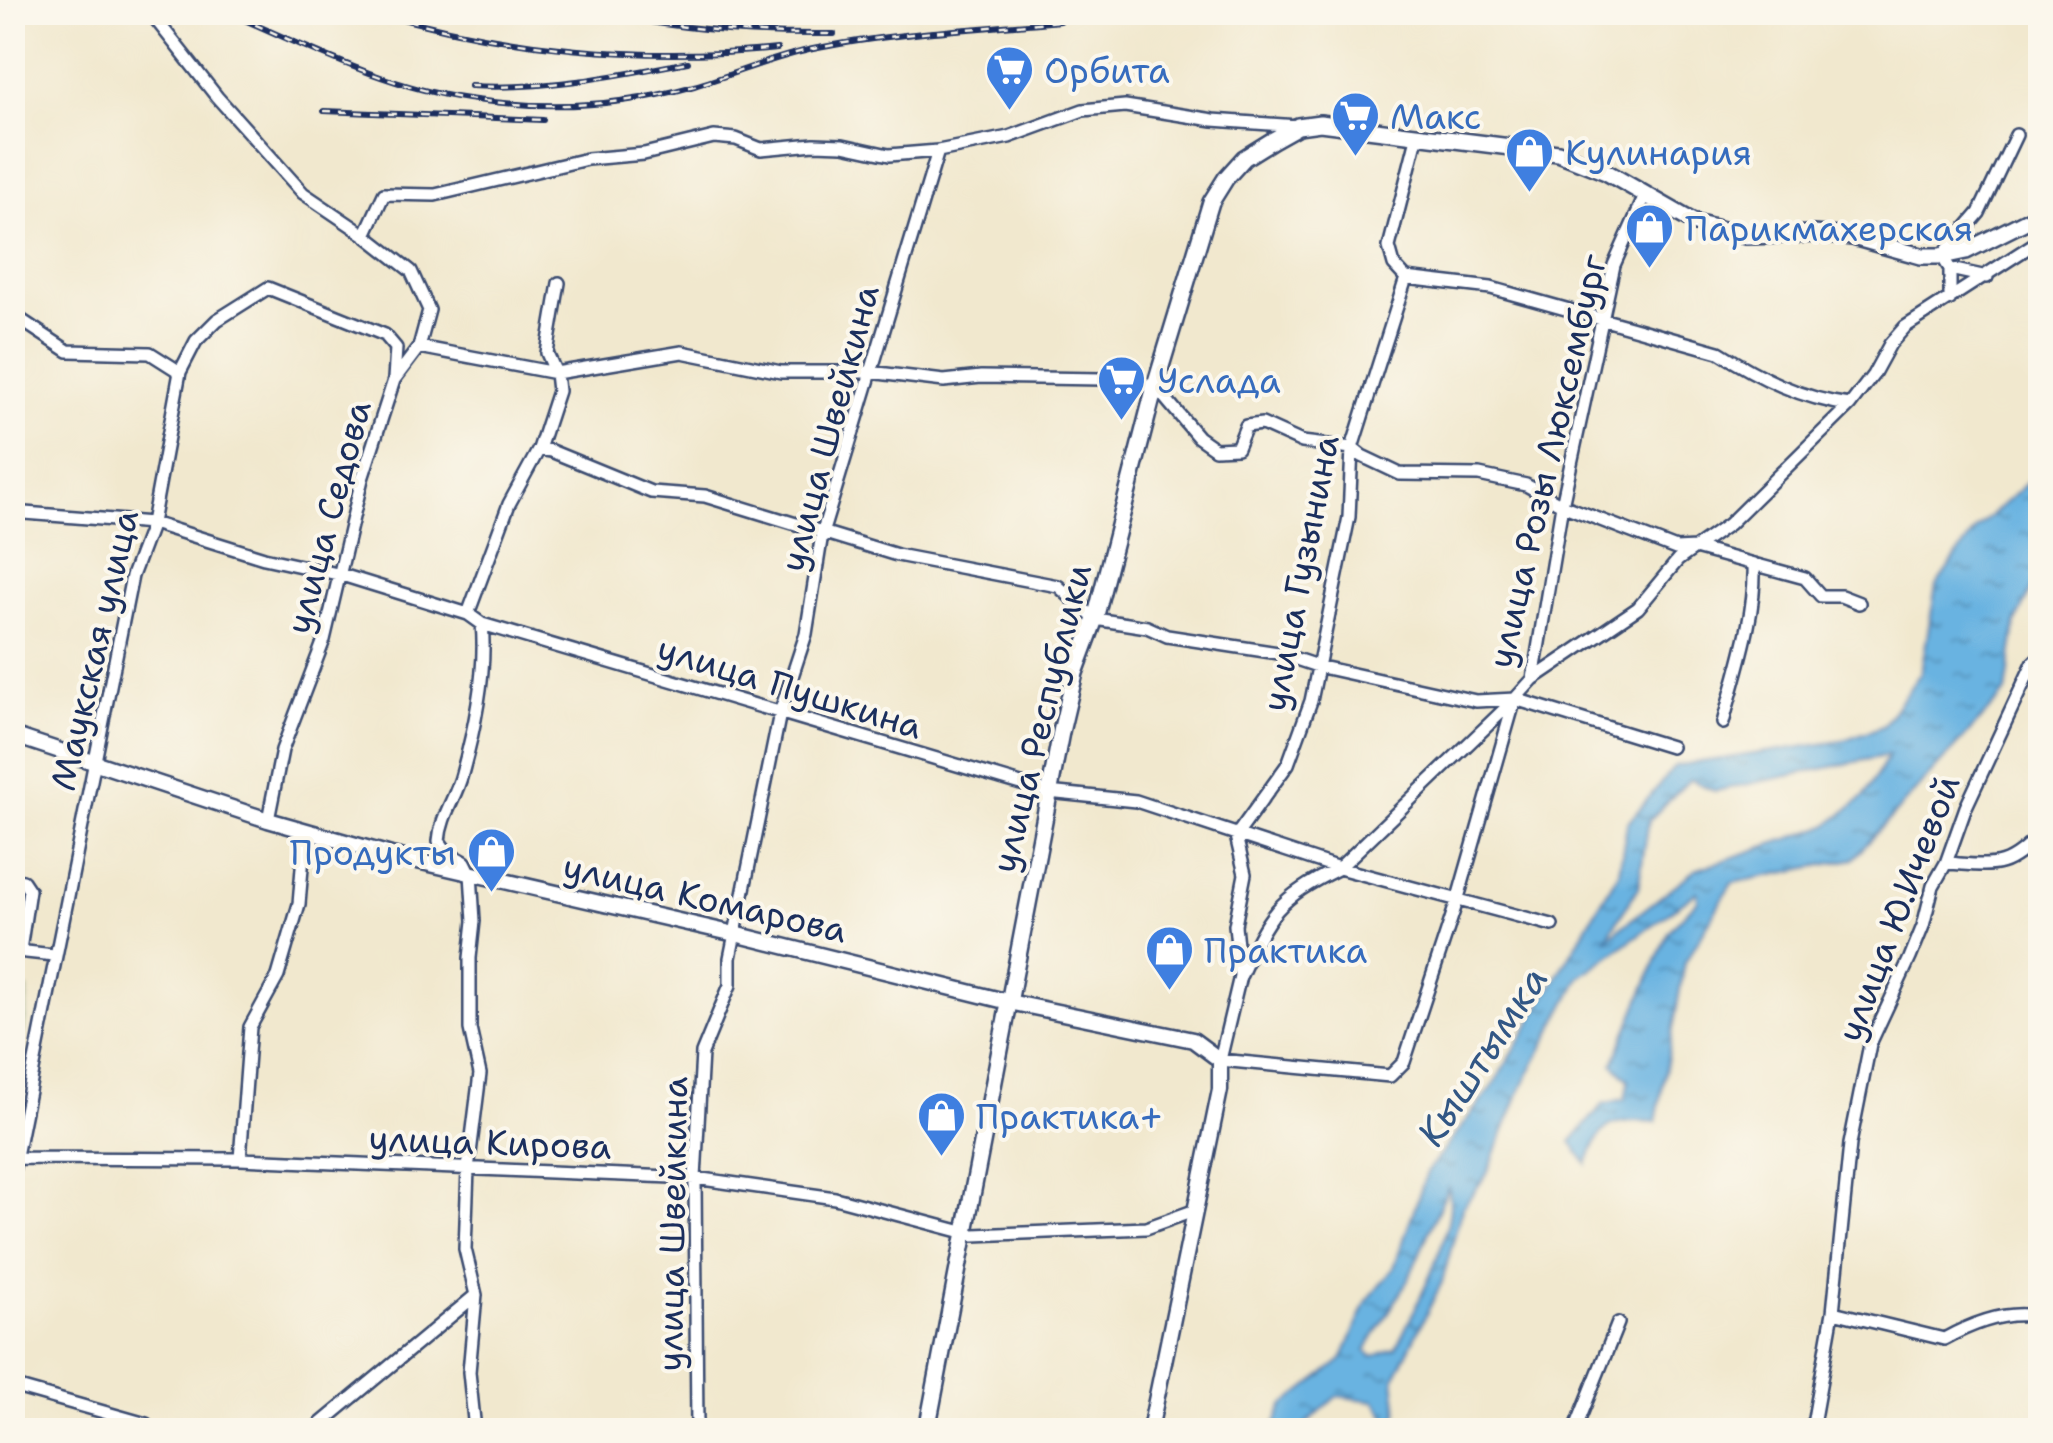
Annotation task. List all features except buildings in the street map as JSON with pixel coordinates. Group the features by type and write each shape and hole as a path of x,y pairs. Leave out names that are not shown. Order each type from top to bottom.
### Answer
{"main road":[{"path":"1298,126 1336,124 1558,153 1606,172 1695,223 1740,235 1853,237 1946,262 2040,214"},
{"name":"улица Республики","path":"927,1430 1048,792 1075,673 1095,618 1154,386 1212,202 1244,158 1298,126"}],"street":[{"path":"150,12 302,193 411,271 429,310 419,347 556,373 682,352 781,372 870,372 944,382 981,377 1103,379 1154,386 1198,438 1215,449 1237,448 1246,426 1262,424 1302,442 1352,448 1400,474 1479,475 1526,484 1562,505 1676,549 1695,548 1805,578 1821,596 1842,596 1859,603"},
{"path":"364,235 384,194 435,195 586,159 644,154 714,137 736,139 760,149 814,144 889,154 938,151 1009,137 1083,110 1125,106 1213,120 1298,126"},
{"path":"1418,134 1389,247 1394,265 1406,278 1491,288 1603,319 1719,352 1751,373 1800,394 1850,404"},
{"path":"1950,299 1946,262 1978,213 2016,135"},
{"name":"улица Швейкина","path":"697,1430 694,1178 702,1053 730,985 730,958 780,712 806,634 822,534 938,151"},
{"name":"улица Розы Люксембург","path":"1390,1076 1404,1062 1458,898 1516,699 1533,679 1562,505 1614,264 1645,196"},
{"path":"1533,679 1638,608 1678,560 1730,524 1850,404 1905,327 2040,240"},
{"path":"1946,262 1987,277"},
{"name":"улица Гузынина","path":"1236,836 1288,764 1311,702 1349,517 1352,448 1406,278"},
{"path":"468,614 509,504 539,449 558,391 548,353 559,284"},
{"path":"12,314 68,352 150,353 180,372 196,341 216,320 268,288 385,335 396,348 394,380"},
{"name":"улица Седова","path":"268,820 282,750 324,640 342,575 362,478 394,380 419,347"},
{"name":"Маукская улица","path":"12,1176 54,955 98,762 132,576 152,523 180,372"},
{"path":"539,449 651,492 704,496 898,554 1058,586 1095,618 1147,627 1167,636 1278,653 1317,666 1476,701 1516,699 1671,747"},
{"name":"улица Пушкина","path":"12,512 152,523 264,558 342,575 468,614 482,624 1048,792 1136,801 1340,868 1552,925"},
{"path":"1723,722 1743,645 1754,564"},
{"path":"475,1430 468,1372 476,1295 465,1249 468,1170 480,1074 470,1029 474,922 470,874 464,862 446,852 440,841 440,829 462,777 479,694 482,624"},
{"name":"улица Ю.Ичевой","path":"1812,1430 1833,1312 1850,1144 1870,1044 1923,926 1933,886 1946,863 1966,806 1996,738 2040,656"},
{"path":"1150,1430 1220,1090 1220,1060 1240,976 1265,922 1280,903 1306,884 1340,868 1516,699"},
{"name":"улица Комарова","path":"12,734 305,832 470,874 1009,1002 1193,1040 1220,1060 1390,1076"},
{"path":"240,1159 250,1027 278,976 299,904 305,832"},
{"path":"1946,863 1995,865 2015,860 2040,834"},
{"path":"1236,836 1245,874 1235,925 1240,976"},
{"path":"12,880 24,881 28,890 16,951 54,955"},
{"name":"улица Кирова","path":"13,1158 240,1159 694,1178 836,1198 964,1233 998,1235 1146,1228 1196,1210"},
{"path":"312,1430 476,1295"},
{"path":"1833,1312 1944,1339 1964,1328 2019,1312 2040,1317"},
{"path":"1574,1430 1618,1323"},
{"path":"12,1386 146,1424 152,1430"}],"green space":[{"path":"13,988 27,990 23,1032 13,1030"}],"water":[{"path":"2040,471 2040,569 2016,624 2006,692 1853,859 1732,883 1685,962 1656,1122 1628,1121 1610,1126 1598,1139 1587,1164 1571,1142 1603,1104 1625,1099 1629,1080 1613,1064 1668,932 1698,900 1697,892 1580,977 1520,1091 1487,1174 1462,1208 1442,1282 1394,1379 1398,1413 1391,1423 1375,1401 1337,1396 1299,1430 1273,1430 1283,1406 1342,1360 1367,1301 1394,1268 1427,1172 1495,1083 1619,872 1627,824 1675,766 1841,741 1883,726 1921,672 1936,586 1976,529","holes":["1889,755 1864,797 1827,826 1695,870 1605,940 1638,888 1649,820 1690,779 1715,791","1448,1187 1448,1223 1423,1291 1396,1348 1372,1357 1366,1350 1409,1278"]}],"railway":[{"path":"226,12 405,85 468,99 525,105 610,102 666,93 786,56 848,43 1060,21"},
{"path":"378,12 476,36 575,50 676,54 777,49"},
{"path":"599,12 716,30 834,34"},
{"path":"470,86 552,84 688,62"},
{"path":"324,111 543,120"}],"place":[{"name":"Орбита","path":"1009,112"},
{"name":"Макс","path":"1355,158"},
{"name":"Кулинария","path":"1530,194"},
{"name":"Парикмахерская","path":"1650,270"},
{"name":"Услада","path":"1122,422"},
{"name":"Продукты","path":"491,894"},
{"name":"Практика","path":"1169,992"},
{"name":"Практика+","path":"941,1158"}],"water label":[{"name":"Кыштымка","path":"1482,1056"}]}
